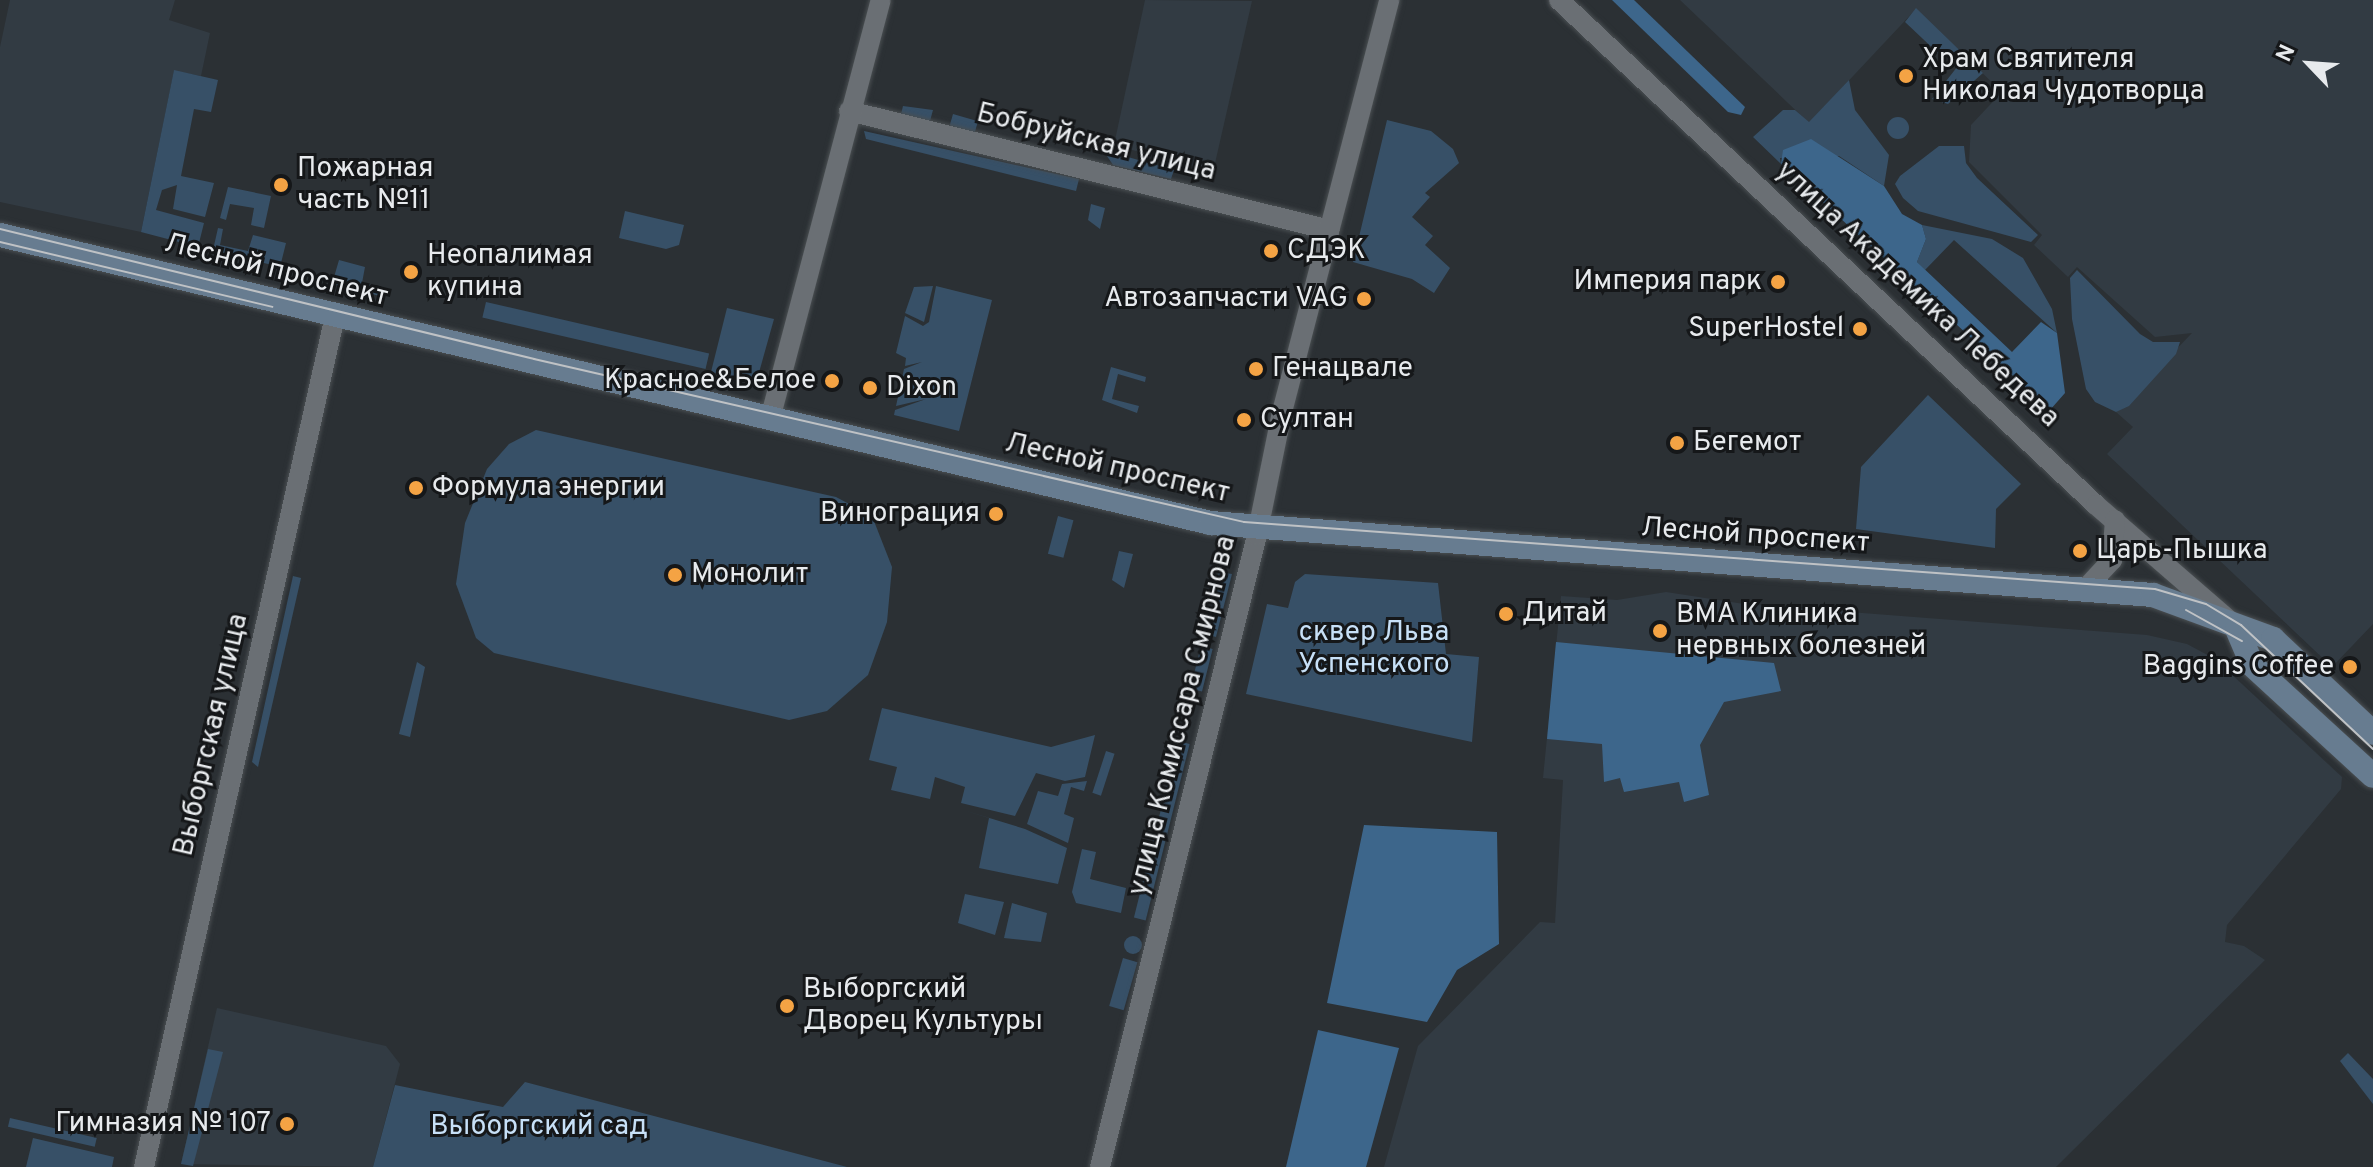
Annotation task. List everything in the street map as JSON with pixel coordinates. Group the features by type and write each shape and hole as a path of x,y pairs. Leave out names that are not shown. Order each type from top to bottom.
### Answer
{"main road":[{"name":"Лесной проспект","path":"0,235 770,419 1258,529 2153,595 2203,609 2237,629"},
{"name":"улица Академика Лебедева","path":"2237,629 2273,639 2373,733"},
{"name":"улица Академика Лебедева","path":"2237,629 2252,665 2373,776"}],"street":[{"path":"770,419 849,111 881,0"},
{"name":"улица Комиссара Смирнова","path":"1100,1167 1258,529 1263,491 1389,0"},
{"name":"улица Академика Лебедева","path":"1559,0 2115,520 2237,629"},
{"name":"Бобруйская улица","path":"849,111 1329,230"},
{"name":"Выборгская улица","path":"144,1167 335,316"},
{"path":"2085,589 2112,560 2118,539 2115,520"}],"shaded area":[{"path":"10,0 175,0 169,20 210,33 201,76 174,71 141,232 0,202 0,47"},
{"path":"1145,0 1252,1 1213,172 1114,145"},
{"path":"1612,0 1634,0 1745,107 1741,115 1728,112"},
{"path":"1680,0 2373,0 2373,624 2332,667 2107,454 2133,427 2116,412 2192,333 2155,337 2077,267 2068,277 2034,245 2042,235 1969,162 1971,125 2002,92 1916,9 1809,123"},
{"path":"1811,139 1884,186 1902,214 1922,225 1926,239 1917,262 2012,352 2041,322 2057,333 2065,393 2050,410 1781,164 1783,150"},
{"path":"1666,592 1744,604 2147,635 2187,644 2215,659 2342,777 2341,789 2227,925 2225,942 2244,946 2265,960 2056,1167 1384,1167 1418,1046 1540,922 1555,923 1563,780 1543,778 1561,596 1617,600"},
{"path":"1556,642 1774,663 1781,691 1724,702 1700,745 1709,795 1684,802 1679,782 1624,792 1620,778 1604,782 1602,744 1547,739"},
{"path":"1364,825 1497,832 1499,944 1457,970 1427,1022 1327,1003"},
{"name":"Гимназия № 107","path":"217,1008 386,1046 400,1064 373,1167 181,1164"},
{"path":"1318,1030 1399,1048 1366,1167 1286,1167"}],"green space":[{"path":"1916,8 1983,73 1948,104 1932,99 1961,62 1948,49 1941,56 1905,22"},
{"path":"174,70 218,80 211,112 194,109 181,176 214,183 205,217 173,209 177,185 162,190 156,210 204,223 198,247 141,232"},
{"path":"1849,80 1855,110 1889,155 1884,186 1839,156 1780,158 1781,164 1753,137 1783,110 1795,110 1809,122"},
{"path":"903,106 933,110 930,121 901,114"},
{"path":"953,114 978,121 975,133 950,126"},
{"path":"1898,117 1906,120 1909,128 1906,136 1898,139 1890,136 1887,128 1890,120"},
{"path":"1387,120 1431,131 1453,149 1459,163 1425,193 1430,197 1412,217 1433,236 1425,245 1450,268 1434,293 1412,279 1353,262"},
{"path":"864,131 1079,179 1076,191 866,139"},
{"path":"1939,146 1964,146 1966,163 1977,178 2038,235 2031,242 1918,211 1903,198 1895,184 1900,176"},
{"path":"1103,150 1174,170 1171,179 1113,165"},
{"path":"228,187 271,196 264,228 251,225 254,208 230,204 226,220 220,218"},
{"path":"1091,204 1105,208 1100,229 1088,220"},
{"path":"625,211 684,225 679,245 666,249 619,238"},
{"path":"1922,225 1992,239 2023,258 2052,309 2057,333 1954,240 1925,270 1917,262 1926,239"},
{"path":"218,228 223,229 220,245 248,251 253,235 286,243 280,267 213,250"},
{"path":"339,260 365,267 362,283 380,287 380,296 332,284"},
{"path":"2077,270 2140,334 2153,342 2180,342 2176,354 2129,406 2116,412 2095,402 2086,389 2072,319 2070,278"},
{"path":"933,286 924,322 905,313 914,287"},
{"path":"936,286 992,300 959,431 894,415 895,410 926,399 896,406 904,369 922,362 905,366 906,358 896,353 905,316 923,326 929,322"},
{"path":"486,302 709,354 706,369 482,318"},
{"path":"727,308 774,319 758,376 748,380 711,372"},
{"path":"1111,367 1146,377 1145,382 1118,374 1112,399 1139,406 1137,413 1102,400"},
{"path":"1928,395 2021,484 1996,509 1995,548 1856,529 1861,467"},
{"name":"Монолит","path":"536,430 836,497 872,516 892,567 887,622 868,675 827,711 789,720 494,653 476,638 456,584 465,523 487,469 509,444"},
{"path":"1058,516 1073,520 1063,558 1048,554"},
{"path":"1119,551 1133,554 1124,588 1112,580"},
{"path":"1219,572 1232,574 1216,637 1205,634"},
{"name":"сквер Льва Успенского","path":"1305,574 1438,583 1446,654 1479,657 1472,742 1246,694 1267,604 1288,608 1295,582"},
{"path":"293,576 301,578 258,767 252,762"},
{"path":"1201,646 1213,649 1202,692 1190,689"},
{"path":"417,662 425,667 410,737 399,734"},
{"path":"882,708 1051,747 1095,735 1085,777 1065,781 1036,773 1015,816 961,803 965,787 935,777 930,799 891,790 897,767 869,760"},
{"path":"1178,741 1190,744 1146,920 1134,918"},
{"path":"1106,751 1115,754 1101,796 1092,793"},
{"path":"1087,781 1084,791 1071,787 1064,814 1074,818 1068,843 1027,824 1038,791 1058,796 1062,784"},
{"path":"960,809 1025,829 1067,848 1058,884 979,868 989,818"},
{"path":"1082,849 1096,852 1090,879 1126,888 1121,913 1076,903 1072,892"},
{"path":"965,894 1004,902 995,935 958,923"},
{"path":"1012,903 1047,913 1041,942 1004,938"},
{"path":"1133,936 1142,945 1133,954 1124,945"},
{"path":"1123,958 1137,962 1124,1010 1109,1006"},
{"path":"208,1049 223,1052 193,1166 181,1164"},
{"path":"2348,1053 2373,1079 2373,1104 2340,1061"},
{"name":"Выборгский сад","path":"525,1082 847,1167 373,1167 395,1085 503,1107"},
{"path":"10,1118 97,1138 95,1147 8,1127"},
{"path":"33,1138 114,1157 112,1167 26,1167"}],"tram line":[{"path":"0,229 534,359 1244,522 2155,589 2206,604 2241,625 2373,749"},
{"path":"0,242 272,307"},
{"path":"2186,610 2242,641"}],"place":[{"name":"Храм Святителя Николая Чудотворца","path":"1906,76"},
{"name":"Пожарная часть №11","path":"281,185"},
{"name":"СДЭК","path":"1271,251"},
{"name":"Неопалимая купина","path":"411,272"},
{"name":"Империя парк","path":"1778,282"},
{"name":"Автозапчасти VAG","path":"1364,299"},
{"name":"SuperHostel","path":"1860,329"},
{"name":"Генацвале","path":"1256,369"},
{"name":"Красное&Белое","path":"832,381"},
{"name":"Dixon","path":"870,388"},
{"name":"Султан","path":"1244,420"},
{"name":"Бегемот","path":"1677,443"},
{"name":"Формула энергии","path":"416,488"},
{"name":"Винограция","path":"996,514"},
{"name":"Царь-Пышка","path":"2080,551"},
{"name":"Монолит","path":"675,575"},
{"name":"Дитай","path":"1506,614"},
{"name":"ВМА Клиника нервных болезней","path":"1660,631"},
{"name":"Baggins Coffee","path":"2350,667"},
{"name":"Выборгский Дворец Культуры","path":"787,1006"},
{"name":"Гимназия № 107","path":"287,1124"}]}
